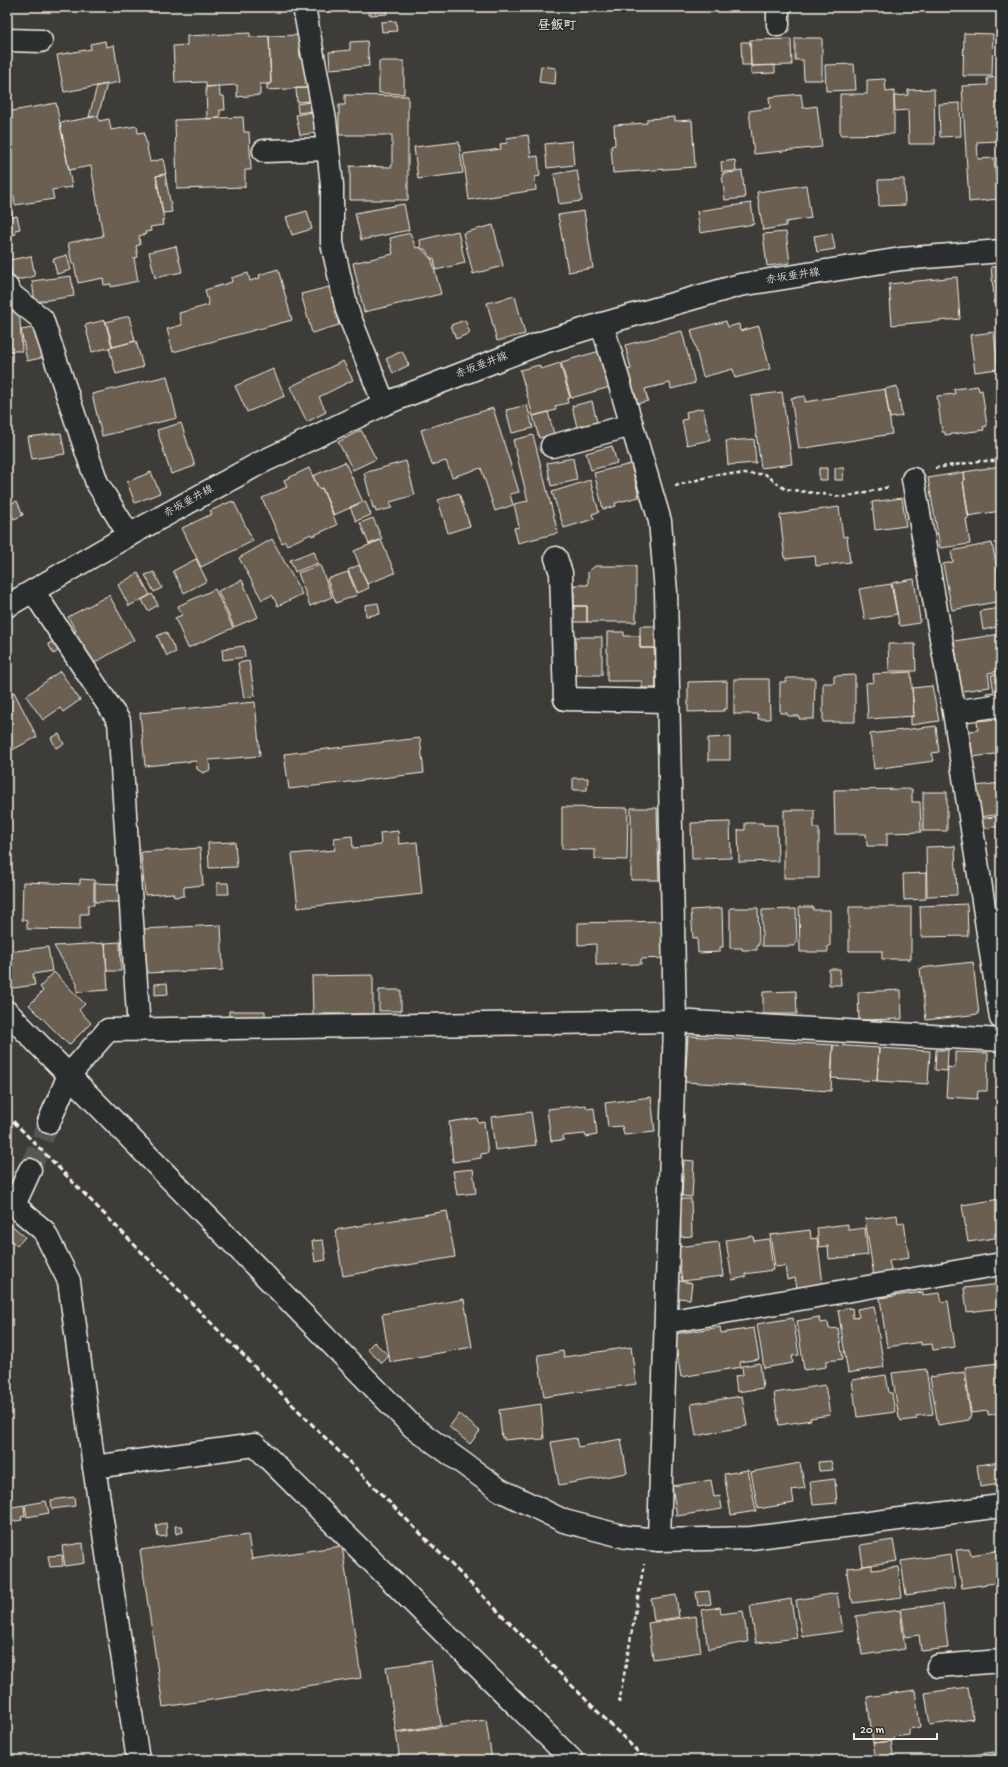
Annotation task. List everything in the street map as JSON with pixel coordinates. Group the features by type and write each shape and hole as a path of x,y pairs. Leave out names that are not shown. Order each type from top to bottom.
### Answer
{"street":[{"path":"304,7 325,120 332,185 332,243 347,310 384,404"},
{"path":"7,40 41,41"},
{"path":"264,151 328,149"},
{"name":"赤坂垂井線","path":"7,606 129,535 260,463 384,404 544,342 740,285 901,259 1001,251"},
{"path":"7,287 9,293 42,319 97,483 129,535"},
{"path":"602,324 660,520 666,592 675,1021 666,1322 654,1539"},
{"path":"552,446 632,425"},
{"path":"913,479 954,712 1001,1018"},
{"path":"556,558 560,574 565,699 668,701"},
{"path":"33,592 119,721 139,1030"},
{"path":"954,712 1001,705"},
{"path":"7,1012 413,1426 500,1490 564,1521 626,1537 654,1539 751,1538 1001,1506"},
{"path":"49,1122 69,1075 108,1030 675,1021 1001,1040"},
{"path":"30,1170 10,1202 44,1231 69,1281 94,1467 138,1760"},
{"path":"666,1322 1001,1264"},
{"path":"94,1467 255,1444 572,1760"},
{"path":"938,1666 1001,1661"}],"path":[{"path":"651,492 719,474 765,474 785,489 844,497 883,489 913,479 923,469 980,461 997,461 1001,458"},
{"path":"619,1703 654,1539"}],"building":[{"path":"369,7 386,7 387,14 369,15"},
{"path":"396,21 397,31 382,32 381,22"},
{"path":"250,33 250,37 269,36 271,84 260,84 260,95 237,97 237,85 206,87 206,82 175,83 173,46 187,45 187,36"},
{"path":"964,33 993,34 992,76 963,76"},
{"path":"299,35 300,59 306,59 307,88 267,90 267,84 271,84 269,36"},
{"path":"795,38 822,38 822,80 804,80 803,60 795,60"},
{"path":"791,39 792,65 751,66 750,40"},
{"path":"105,41 106,47 114,45 120,82 64,92 57,55 91,49 90,44"},
{"path":"367,41 369,66 330,69 329,52 350,50 350,42"},
{"path":"741,42 750,42 751,65 742,65"},
{"path":"379,61 404,61 404,94 379,93"},
{"path":"854,64 856,90 826,91 825,65"},
{"path":"775,65 775,73 751,74 751,66"},
{"path":"541,66 556,68 555,84 539,82"},
{"path":"1001,77 1001,141 977,142 978,159 994,158 998,199 969,202 962,86 988,85 987,78"},
{"path":"885,79 886,92 894,91 894,134 840,135 840,94 867,94 867,80"},
{"path":"107,84 98,116 89,117 97,86"},
{"path":"307,84 309,84 310,101 297,102 296,88 307,88"},
{"path":"219,86 220,96 224,96 225,110 220,110 220,118 207,119 206,87"},
{"path":"934,89 935,144 909,144 908,110 895,111 894,96 908,95 908,90"},
{"path":"801,94 803,108 817,106 822,147 754,154 749,111 770,108 769,97"},
{"path":"345,95 408,96 408,200 350,200 350,166 392,167 392,135 339,135 339,105 345,105"},
{"path":"310,102 312,111 298,113 297,104"},
{"path":"56,103 72,187 52,190 54,199 15,205 14,196 7,197 7,112"},
{"path":"960,103 961,136 940,137 939,104"},
{"path":"312,112 316,133 300,135 296,115"},
{"path":"98,116 99,121 109,119 111,130 137,126 138,133 144,132 150,162 163,159 166,174 156,176 164,220 162,220 163,225 150,227 151,231 145,232 146,234 139,236 140,245 136,246 138,257 134,258 138,281 111,287 111,284 104,285 103,278 78,283 74,264 72,264 68,243 103,236 91,166 69,170 60,123"},
{"path":"243,117 244,132 249,132 251,170 245,170 245,187 177,189 175,120"},
{"path":"675,117 675,121 692,120 695,167 613,173 611,146 615,145 614,125 647,123 647,119"},
{"path":"528,135 531,157 538,156 540,176 535,177 536,190 469,200 463,154 501,149 500,144 507,143 506,138"},
{"path":"572,141 574,165 547,168 545,144"},
{"path":"459,142 463,173 418,179 414,147"},
{"path":"735,160 736,171 722,172 721,162"},
{"path":"577,170 582,201 559,204 554,174"},
{"path":"742,171 745,198 725,200 722,174"},
{"path":"165,174 172,212 163,213 156,176"},
{"path":"904,179 905,205 879,206 878,180"},
{"path":"806,185 811,218 786,222 786,226 763,230 757,192"},
{"path":"751,203 754,224 700,233 697,211"},
{"path":"404,204 409,230 361,240 355,213"},
{"path":"307,211 312,229 292,235 286,217"},
{"path":"584,211 593,268 568,272 558,215"},
{"path":"12,212 12,217 17,216 20,229 15,230 16,234 7,236 7,213"},
{"path":"493,225 503,266 473,274 463,233"},
{"path":"458,231 465,263 436,270 434,258 432,259 425,249 422,249 432,260 441,294 364,312 353,263 393,254 390,238 410,233 416,248 420,247 421,249 420,240"},
{"path":"786,232 790,263 767,266 763,234"},
{"path":"832,233 835,249 817,252 814,236"},
{"path":"176,246 182,272 155,278 149,252"},
{"path":"67,255 71,270 57,274 53,259"},
{"path":"31,256 35,276 13,281 9,260"},
{"path":"1001,266 1001,307 995,307 991,267"},
{"path":"278,269 292,320 173,352 167,329 182,325 179,313 209,305 205,290 232,282 231,278 248,273 250,281 260,278 259,275"},
{"path":"71,276 74,296 35,302 32,281"},
{"path":"957,277 960,319 892,325 889,284"},
{"path":"329,287 339,325 312,333 301,294"},
{"path":"515,296 525,334 497,341 487,303"},
{"path":"7,301 19,306 22,351 7,351"},
{"path":"129,316 135,341 113,347 106,322"},
{"path":"105,320 112,347 92,352 85,325"},
{"path":"465,320 470,333 456,339 451,325"},
{"path":"1001,320 1001,353 997,321"},
{"path":"726,321 728,327 739,324 740,331 759,326 770,369 735,378 733,369 703,377 691,330"},
{"path":"39,327 45,357 27,361 21,330"},
{"path":"682,331 695,383 671,389 670,383 645,389 648,401 636,404 627,370 631,369 625,345"},
{"path":"994,332 998,369 975,372 970,335"},
{"path":"136,341 143,367 116,374 109,348"},
{"path":"402,351 409,365 393,373 386,359"},
{"path":"600,351 610,387 571,398 561,362"},
{"path":"343,361 353,380 319,397 326,412 307,422 290,387"},
{"path":"560,363 570,398 567,399 568,403 555,406 556,410 533,416 520,370 539,365 541,369"},
{"path":"273,369 285,396 247,412 235,386"},
{"path":"167,376 177,418 102,436 92,394"},
{"path":"897,386 902,416 890,418 885,389"},
{"path":"978,386 979,391 982,390 987,426 983,427 984,430 945,435 945,432 942,432 937,396 955,394 954,389"},
{"path":"885,389 892,434 799,449 791,398 805,396 805,402"},
{"path":"782,392 792,464 761,468 751,396"},
{"path":"592,401 597,422 577,427 572,406"},
{"path":"527,405 533,428 512,433 506,410"},
{"path":"493,408 519,492 510,494 513,505 495,511 481,468 452,477 446,461 432,465 421,430"},
{"path":"703,408 710,440 687,445 682,420 687,419 686,412"},
{"path":"548,412 554,434 539,438 533,416"},
{"path":"181,423 195,466 171,474 157,430"},
{"path":"361,430 376,459 353,470 338,442"},
{"path":"61,433 65,454 32,459 28,437"},
{"path":"533,435 558,533 518,543 514,528 519,527 514,504 528,501 513,440"},
{"path":"754,439 756,463 728,465 726,441"},
{"path":"612,446 617,463 591,470 586,453"},
{"path":"573,458 577,480 551,486 547,463"},
{"path":"406,461 415,495 390,502 392,508 376,512 375,507 373,508 364,473"},
{"path":"345,462 363,502 334,515 322,488 319,489 313,476"},
{"path":"631,464 639,497 615,503 616,506 603,509 594,473"},
{"path":"1001,466 1001,511 968,516 963,481 965,480 964,472"},
{"path":"309,468 319,489 322,488 337,525 312,536 311,534 287,545 285,541 282,543 262,498 287,487 284,480"},
{"path":"819,468 827,468 827,480 819,480"},
{"path":"835,468 844,468 843,480 835,480"},
{"path":"151,472 160,493 135,503 127,482"},
{"path":"964,472 965,480 963,481 969,518 966,519 970,544 940,548 928,478"},
{"path":"590,480 599,512 592,514 594,519 564,528 552,492"},
{"path":"459,493 470,526 448,533 438,500"},
{"path":"902,498 906,526 875,530 872,502"},
{"path":"17,501 23,515 14,519 8,505"},
{"path":"232,501 233,503 234,502 253,541 201,567 182,528 212,514 210,511"},
{"path":"365,501 371,515 356,521 350,507"},
{"path":"839,507 843,537 847,536 850,562 816,566 815,556 785,559 780,515"},
{"path":"373,518 382,539 369,544 360,523"},
{"path":"272,539 302,594 278,606 272,595 262,600 239,558"},
{"path":"381,540 395,573 367,584 354,551"},
{"path":"992,543 1001,589 1001,601 952,610 943,564 953,562 951,551"},
{"path":"314,551 318,563 295,572 290,560"},
{"path":"1001,554 1001,576 997,555"},
{"path":"196,559 207,581 184,593 173,571"},
{"path":"320,565 332,597 310,606 298,573"},
{"path":"359,565 369,588 358,593 348,570"},
{"path":"595,566 636,566 636,622 587,622 587,606 574,606 574,585 588,585 588,572"},
{"path":"154,572 162,588 154,592 145,575"},
{"path":"348,572 357,595 336,603 327,579"},
{"path":"138,573 150,595 129,606 118,585"},
{"path":"914,579 920,620 919,623 901,626 899,624 892,583"},
{"path":"242,580 258,617 234,627 218,591"},
{"path":"891,584 897,614 865,620 859,589"},
{"path":"215,589 233,628 188,648 175,618 182,615 178,606"},
{"path":"152,594 158,605 148,611 142,600"},
{"path":"109,595 134,640 91,665 73,632 76,631 68,617"},
{"path":"378,603 380,614 366,616 365,605"},
{"path":"569,606 587,606 587,622 569,622"},
{"path":"1001,608 1001,626 983,630 980,611"},
{"path":"640,626 661,626 661,648 640,648"},
{"path":"166,632 176,652 167,656 157,636"},
{"path":"607,632 624,632 624,636 640,636 640,648 654,648 656,688 642,688 642,681 607,681"},
{"path":"1001,634 1001,671 988,673 990,687 962,691 954,641"},
{"path":"574,637 602,637 602,675 574,675"},
{"path":"54,641 60,649 54,654 48,644"},
{"path":"888,644 915,644 916,671 889,671"},
{"path":"244,646 245,657 223,660 222,649"},
{"path":"249,661 255,696 244,698 238,663"},
{"path":"60,671 80,700 63,712 60,708 43,720 26,696"},
{"path":"911,672 914,716 868,719 866,683 874,682 873,674"},
{"path":"1001,674 1001,697 987,699 986,693 994,692 991,675"},
{"path":"855,675 855,722 823,722 823,683 834,683 834,676"},
{"path":"786,678 815,678 814,719 799,719 799,716 787,716 787,713 780,713 780,682 786,682"},
{"path":"734,679 769,679 770,719 758,719 758,714 734,714"},
{"path":"727,681 727,709 724,709 724,711 688,712 688,682"},
{"path":"932,686 939,721 911,725 911,716 914,716 912,688"},
{"path":"14,692 37,737 12,750 9,744 7,745 7,696"},
{"path":"255,702 260,756 209,760 210,770 203,773 197,769 196,761 145,766 140,713"},
{"path":"999,719 1001,726 1001,753 973,757 969,731 978,730 977,721"},
{"path":"936,726 939,752 932,753 934,761 874,769 870,734"},
{"path":"59,734 64,744 56,748 51,738"},
{"path":"730,737 730,760 708,760 708,738"},
{"path":"420,738 424,773 289,789 284,754"},
{"path":"573,778 588,778 587,790 573,790"},
{"path":"1001,783 1001,814 980,817 976,786"},
{"path":"912,789 912,802 920,802 921,832 887,833 887,846 867,846 866,834 835,834 834,790"},
{"path":"923,792 947,792 947,831 923,831"},
{"path":"562,807 628,808 627,860 595,859 595,850 562,849"},
{"path":"631,808 657,808 659,880 631,880"},
{"path":"784,810 814,810 814,828 819,828 819,878 784,878"},
{"path":"1001,816 1001,826 980,829 979,819"},
{"path":"730,822 731,858 692,859 691,823"},
{"path":"745,823 777,825 778,861 739,862 738,830 745,830"},
{"path":"398,831 399,844 417,842 422,894 298,908 292,854 335,850 334,838 352,836 353,848 381,845 380,833"},
{"path":"235,842 237,867 209,868 208,843"},
{"path":"955,846 957,895 927,896 926,847"},
{"path":"200,848 203,885 184,887 184,896 174,897 173,893 145,895 141,852"},
{"path":"926,873 926,899 904,900 903,874"},
{"path":"80,879 94,880 94,905 88,905 88,914 80,914 80,930 27,929 27,921 22,920 23,882 80,884"},
{"path":"95,883 121,884 121,902 95,902"},
{"path":"217,883 228,883 229,894 217,894"},
{"path":"967,904 968,936 921,937 920,906"},
{"path":"799,907 813,907 813,910 830,910 830,946 828,946 828,952 800,952"},
{"path":"849,907 911,907 911,959 882,959 882,951 849,951"},
{"path":"722,908 723,947 720,947 720,952 698,953 697,938 693,938 691,910"},
{"path":"730,908 758,908 759,945 757,945 757,950 730,948"},
{"path":"796,909 797,943 795,943 795,946 762,946 762,910"},
{"path":"664,921 665,958 641,959 641,964 596,965 596,944 578,945 578,923"},
{"path":"221,925 223,970 145,973 143,929"},
{"path":"120,942 121,971 107,971 105,943"},
{"path":"105,943 108,990 77,992 77,984 54,946"},
{"path":"48,947 52,971 33,974 35,985 14,988 7,981 7,952"},
{"path":"973,962 979,1014 926,1020 920,968"},
{"path":"829,969 840,969 841,985 829,985"},
{"path":"54,972 85,1004 79,1010 91,1023 69,1045 29,1005 43,991 40,987"},
{"path":"373,975 373,1014 313,1014 312,976"},
{"path":"167,983 168,994 155,995 155,984"},
{"path":"379,990 401,990 401,1011 379,1011"},
{"path":"901,990 902,1019 859,1020 858,992"},
{"path":"796,991 797,1014 763,1014 763,992"},
{"path":"229,1011 265,1011 265,1019 229,1019"},
{"path":"688,1036 833,1045 831,1091 685,1082"},
{"path":"833,1045 879,1048 877,1081 831,1078"},
{"path":"879,1048 930,1051 928,1084 877,1081"},
{"path":"936,1050 948,1050 947,1071 935,1070"},
{"path":"955,1052 988,1053 987,1091 978,1091 977,1099 946,1097 948,1067 955,1068"},
{"path":"651,1097 655,1132 624,1135 622,1126 608,1127 605,1103"},
{"path":"586,1105 587,1109 594,1108 597,1135 586,1137 585,1134 563,1136 564,1140 551,1141 547,1109"},
{"path":"531,1112 536,1145 495,1150 491,1117"},
{"path":"477,1118 478,1123 484,1122 488,1153 481,1154 481,1158 453,1162 449,1122"},
{"path":"684,1160 694,1161 692,1197 682,1196"},
{"path":"473,1169 476,1193 457,1195 453,1171"},
{"path":"680,1199 691,1199 692,1236 681,1237"},
{"path":"1000,1199 1001,1217 998,1218 1000,1233 995,1233 995,1238 968,1242 962,1205"},
{"path":"447,1211 455,1257 343,1276 335,1230"},
{"path":"897,1215 898,1223 904,1222 909,1258 889,1261 892,1274 874,1276 865,1219"},
{"path":"7,1221 25,1237 17,1246 7,1237"},
{"path":"848,1224 848,1230 865,1228 868,1255 829,1259 828,1246 819,1247 817,1228"},
{"path":"810,1230 811,1239 817,1238 823,1284 797,1288 795,1278 787,1280 785,1266 775,1267 770,1235"},
{"path":"753,1236 754,1241 769,1239 773,1270 745,1274 746,1277 732,1280 726,1240"},
{"path":"323,1240 326,1260 315,1262 312,1241"},
{"path":"719,1242 723,1276 682,1281 677,1247"},
{"path":"679,1281 692,1283 690,1299 677,1298"},
{"path":"1001,1284 1001,1308 967,1312 964,1288"},
{"path":"923,1292 923,1295 940,1293 942,1302 948,1301 955,1347 933,1350 932,1344 921,1345 921,1342 887,1347 880,1298"},
{"path":"464,1299 472,1347 390,1362 382,1314"},
{"path":"874,1306 884,1367 848,1373 838,1310 852,1308 853,1318 859,1317 857,1309"},
{"path":"819,1317 820,1323 828,1322 829,1329 838,1328 843,1359 826,1361 826,1367 804,1370 797,1321"},
{"path":"793,1318 799,1355 792,1356 793,1363 764,1368 757,1324"},
{"path":"720,1327 721,1333 754,1328 759,1359 740,1362 741,1367 681,1377 674,1334"},
{"path":"374,1342 389,1356 382,1363 367,1349"},
{"path":"631,1347 636,1384 544,1397 538,1355 563,1351 564,1357"},
{"path":"760,1363 763,1388 737,1392 735,1376 743,1375 742,1366"},
{"path":"999,1363 1001,1379 1001,1413 988,1415 988,1411 971,1413 965,1367"},
{"path":"926,1369 933,1414 916,1416 917,1419 901,1421 899,1418 892,1373"},
{"path":"964,1372 971,1418 969,1418 969,1420 938,1425 930,1377"},
{"path":"886,1375 889,1393 892,1393 895,1412 857,1417 852,1380"},
{"path":"825,1385 830,1415 810,1418 811,1420 779,1425 774,1393"},
{"path":"742,1396 747,1426 696,1436 691,1404"},
{"path":"541,1404 544,1439 526,1440 526,1438 504,1440 504,1437 502,1438 499,1410"},
{"path":"459,1414 480,1431 470,1444 449,1427"},
{"path":"576,1438 578,1447 621,1439 627,1473 559,1485 551,1442"},
{"path":"831,1461 833,1470 819,1471 818,1462"},
{"path":"1001,1462 1001,1484 980,1487 977,1465"},
{"path":"800,1463 805,1488 792,1490 794,1503 758,1509 751,1472"},
{"path":"748,1470 756,1511 731,1515 724,1474"},
{"path":"835,1479 837,1503 813,1505 810,1482"},
{"path":"711,1480 714,1497 720,1496 722,1509 677,1516 672,1486"},
{"path":"74,1497 75,1506 52,1509 51,1500"},
{"path":"46,1501 49,1513 27,1517 25,1505"},
{"path":"24,1505 25,1516 21,1517 22,1520 9,1522 9,1519 7,1519 7,1508"},
{"path":"166,1523 167,1536 158,1537 156,1525"},
{"path":"175,1526 182,1526 183,1532 176,1534"},
{"path":"248,1535 252,1559 342,1546 361,1678 163,1707 140,1550"},
{"path":"893,1540 897,1561 863,1566 860,1545"},
{"path":"83,1543 85,1563 65,1566 62,1546"},
{"path":"969,1549 971,1555 1001,1550 1001,1582 962,1588 956,1550"},
{"path":"951,1554 955,1588 906,1595 901,1561"},
{"path":"62,1555 63,1566 50,1567 48,1556"},
{"path":"872,1565 872,1570 898,1567 902,1597 853,1603 847,1573 848,1568"},
{"path":"709,1591 711,1604 698,1606 696,1592"},
{"path":"837,1593 843,1631 802,1637 796,1600"},
{"path":"676,1595 679,1617 654,1621 651,1599"},
{"path":"791,1599 797,1638 756,1643 750,1606"},
{"path":"943,1604 948,1648 921,1651 919,1635 905,1637 901,1609"},
{"path":"720,1607 721,1614 743,1611 748,1642 708,1649 702,1610"},
{"path":"900,1610 905,1649 862,1655 856,1616"},
{"path":"696,1616 701,1652 653,1659 648,1623"},
{"path":"431,1661 441,1725 396,1732 386,1667"},
{"path":"968,1687 973,1719 930,1725 925,1693"},
{"path":"915,1690 920,1727 909,1729 909,1735 893,1737 893,1741 873,1743 867,1697"},
{"path":"486,1720 492,1760 400,1760 396,1733"},
{"path":"891,1741 894,1760 876,1760 873,1743"},
{"path":"994,1752 995,1760 949,1760 949,1758"}],"tunnel":[{"path":"30,1170 49,1122"}],"railway":[{"path":"7,1115 223,1335 646,1760"}],"district":[{"name":"昼飯町","path":"557,26"}]}
